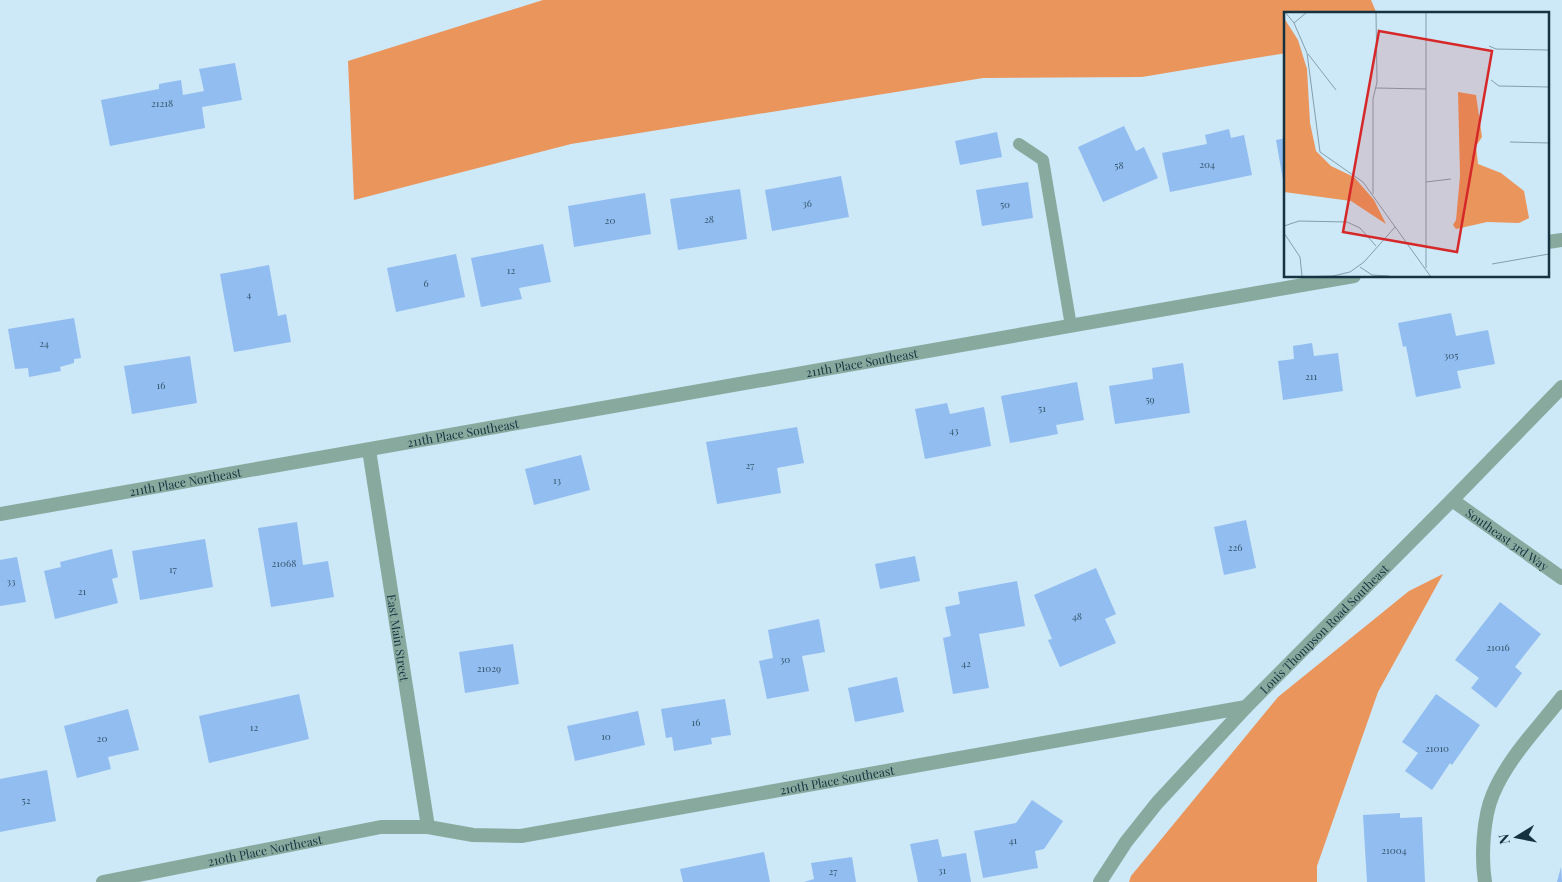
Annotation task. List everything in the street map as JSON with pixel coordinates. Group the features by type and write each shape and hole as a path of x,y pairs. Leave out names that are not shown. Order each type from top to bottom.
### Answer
{"street":[{"name":"211th Place Southeast","path":"369,450 1343,278"},
{"name":"Louis Thompson Road Southeast","path":"1100,882 1126,842 1156,803 1246,708 1562,387"},
{"name":"211th Place Northeast","path":"0,514 369,450"},
{"name":"East Main Street","path":"369,450 428,826"},
{"name":"Southeast 3rd Way","path":"1452,500 1562,578"},
{"path":"1485,882 1482,865 1485,827 1492,795 1510,764 1562,697"},
{"name":"210th Place Southeast","path":"428,826 472,835 521,836 1246,708"},
{"name":"210th Place Northeast","path":"103,882 381,827 428,826"}],"lane":[{"path":"1019,144 1043,160 1071,326"}],"shaded area":[{"path":"543,0 1371,0 1376,12 1284,12 1284,53 1142,77 983,78 571,144 354,200 348,61"},
{"path":"1443,574 1378,692 1317,866 1317,882 1129,882 1131,876 1278,697 1409,591"}],"building":[{"path":"235,63 242,100 202,107 205,128 110,146 101,100 159,89 159,84 181,80 183,95 204,91 199,69"},
{"path":"1124,126 1136,151 1144,147 1158,178 1103,202 1078,147"},
{"path":"1229,129 1231,138 1244,135 1252,175 1170,192 1162,153 1207,144 1205,135"},
{"path":"997,132 1002,157 960,165 955,141"},
{"path":"1284,138 1284,180 1283,180 1276,140"},
{"path":"841,176 849,217 772,231 765,190"},
{"path":"1028,182 1033,218 982,226 976,190"},
{"path":"740,189 747,239 678,250 670,199"},
{"path":"645,193 651,234 574,247 568,206"},
{"path":"543,244 551,282 519,288 522,299 481,307 471,258"},
{"path":"456,254 465,297 396,312 387,268"},
{"path":"269,265 278,316 286,314 291,342 234,352 220,274"},
{"path":"1451,313 1456,336 1488,330 1495,364 1457,371 1461,388 1416,397 1406,346 1403,347 1398,323"},
{"path":"74,318 81,358 74,359 74,363 60,367 61,371 29,377 28,368 15,369 8,329"},
{"path":"1312,343 1314,356 1338,353 1343,391 1283,400 1278,361 1294,359 1293,346"},
{"path":"190,356 197,403 132,414 124,366"},
{"path":"1183,363 1190,413 1115,424 1109,386 1153,379 1152,368"},
{"path":"1077,382 1084,420 1056,425 1058,434 1010,443 1001,396"},
{"path":"947,403 950,414 984,407 991,446 925,459 915,409"},
{"path":"797,427 804,463 777,468 781,493 717,504 706,442"},
{"path":"581,455 590,490 534,505 525,469"},
{"path":"1246,520 1256,568 1224,575 1214,527"},
{"path":"297,522 303,565 328,561 334,597 271,607 258,528"},
{"path":"205,539 213,587 140,600 132,551"},
{"path":"112,549 118,577 112,579 118,603 55,619 44,571 61,567 60,562"},
{"path":"915,556 920,581 880,589 875,564"},
{"path":"17,557 26,602 0,606 0,560"},
{"path":"1096,568 1116,614 1105,619 1116,643 1060,667 1048,640 1052,639 1034,595"},
{"path":"1017,581 1025,626 979,634 989,688 953,694 943,638 951,636 945,607 960,604 958,592"},
{"path":"1500,602 1541,634 1515,667 1522,673 1496,708 1471,688 1479,678 1455,660"},
{"path":"819,619 825,652 802,656 809,691 767,699 759,661 773,658 768,630"},
{"path":"513,644 519,684 465,693 459,652"},
{"path":"897,677 904,712 855,722 848,688"},
{"path":"299,694 309,739 209,763 199,716"},
{"path":"1436,694 1480,725 1452,765 1450,763 1432,790 1405,771 1418,753 1402,742"},
{"path":"725,699 731,735 711,738 712,744 674,751 672,737 666,738 661,709"},
{"path":"128,709 139,750 108,757 111,769 77,778 64,726"},
{"path":"638,711 645,745 575,761 567,726"},
{"path":"47,770 56,821 0,832 0,779"},
{"path":"1032,800 1063,821 1044,849 1035,851 1038,868 983,878 974,831 1016,823"},
{"path":"1400,813 1400,818 1422,817 1425,882 1367,882 1363,815"},
{"path":"938,839 942,857 966,853 971,882 918,882 910,844"},
{"path":"764,852 770,882 683,882 680,869"},
{"path":"852,857 856,882 804,882 814,879 811,863"},
{"path":"1561,867 1562,882 1557,882"}]}
